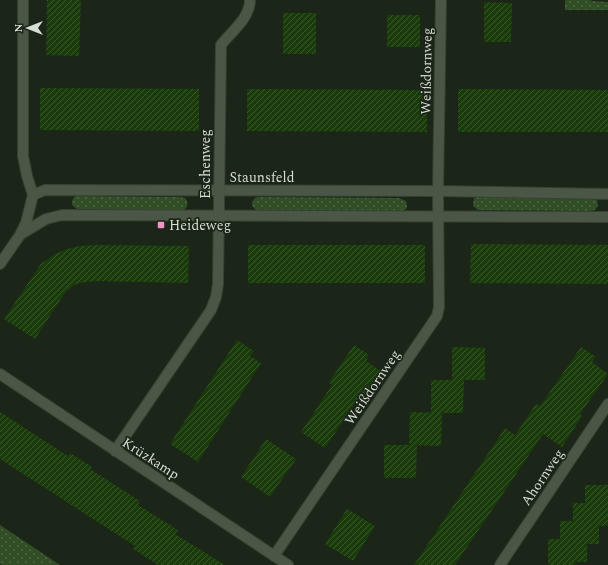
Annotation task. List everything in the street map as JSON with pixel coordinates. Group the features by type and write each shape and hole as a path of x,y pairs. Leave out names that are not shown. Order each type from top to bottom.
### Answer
{"street":[{"path":"0,264 20,235 26,223 33,195 23,156 23,0"},
{"name":"Eschenweg","path":"115,451 211,310 216,297 218,284 221,45 243,20 250,5 250,0"},
{"name":"Weißdornweg","path":"438,191 441,0"},
{"name":"Staunsfeld","path":"33,195 41,191 49,190 438,191 608,194"},
{"path":"438,191 438,216"},
{"path":"20,235 46,219 62,215 608,217"},
{"name":"Weißdornweg","path":"274,556 437,316 440,307 438,216"},
{"name":"Krüzkamp","path":"0,374 288,565"},
{"name":"Ahornweg","path":"500,565 608,404"}],"green space":[{"path":"565,0 608,2 608,10 565,10"},
{"path":"479,196 595,198 598,206 595,210 590,211 478,210 473,206 474,198"},
{"path":"74,197 180,197 187,200 187,206 180,211 77,209 72,205 72,201"},
{"path":"258,197 399,198 406,201 407,207 405,210 399,212 257,211 252,206 252,202"},
{"path":"0,525 60,565 0,564"}],"building":[{"path":"47,0 81,0 79,56 46,55"},
{"path":"484,2 512,3 511,42 484,42"},
{"path":"283,13 316,13 316,54 283,54"},
{"path":"387,15 420,15 420,47 387,47"},
{"path":"40,88 199,89 199,131 40,130"},
{"path":"247,89 427,90 427,132 247,131"},
{"path":"458,89 608,90 608,132 458,132"},
{"path":"471,244 608,245 608,284 470,283"},
{"path":"248,245 425,245 425,283 248,283"},
{"path":"79,246 189,246 188,283 94,281 74,285 64,294 35,339 4,319 41,264 55,254 67,249"},
{"path":"237,340 254,351 250,356 261,363 198,462 170,444"},
{"path":"354,345 369,355 366,361 382,372 364,398 360,396 325,448 301,432 332,385 329,382"},
{"path":"452,347 485,348 485,380 452,380"},
{"path":"581,347 596,357 592,362 608,374 580,414 582,416 562,447 543,434 455,565 414,565 505,428 515,435 536,404 540,406"},
{"path":"431,380 464,380 463,413 431,413"},
{"path":"0,412 68,456 70,453 92,467 90,469 140,501 138,505 178,530 175,534 225,565 158,565 133,549 135,546 0,459"},
{"path":"410,412 442,413 441,446 409,445"},
{"path":"266,439 296,459 270,497 241,477"},
{"path":"384,445 417,445 416,478 384,478"},
{"path":"585,485 608,485 608,526 599,526 599,544 587,544 587,562 575,562 575,565 548,565 548,539 560,539 560,521 573,521 573,503 585,503"},
{"path":"347,509 375,526 353,561 325,544"}],"place":[{"name":"Heideweg","path":"161,225"}]}
